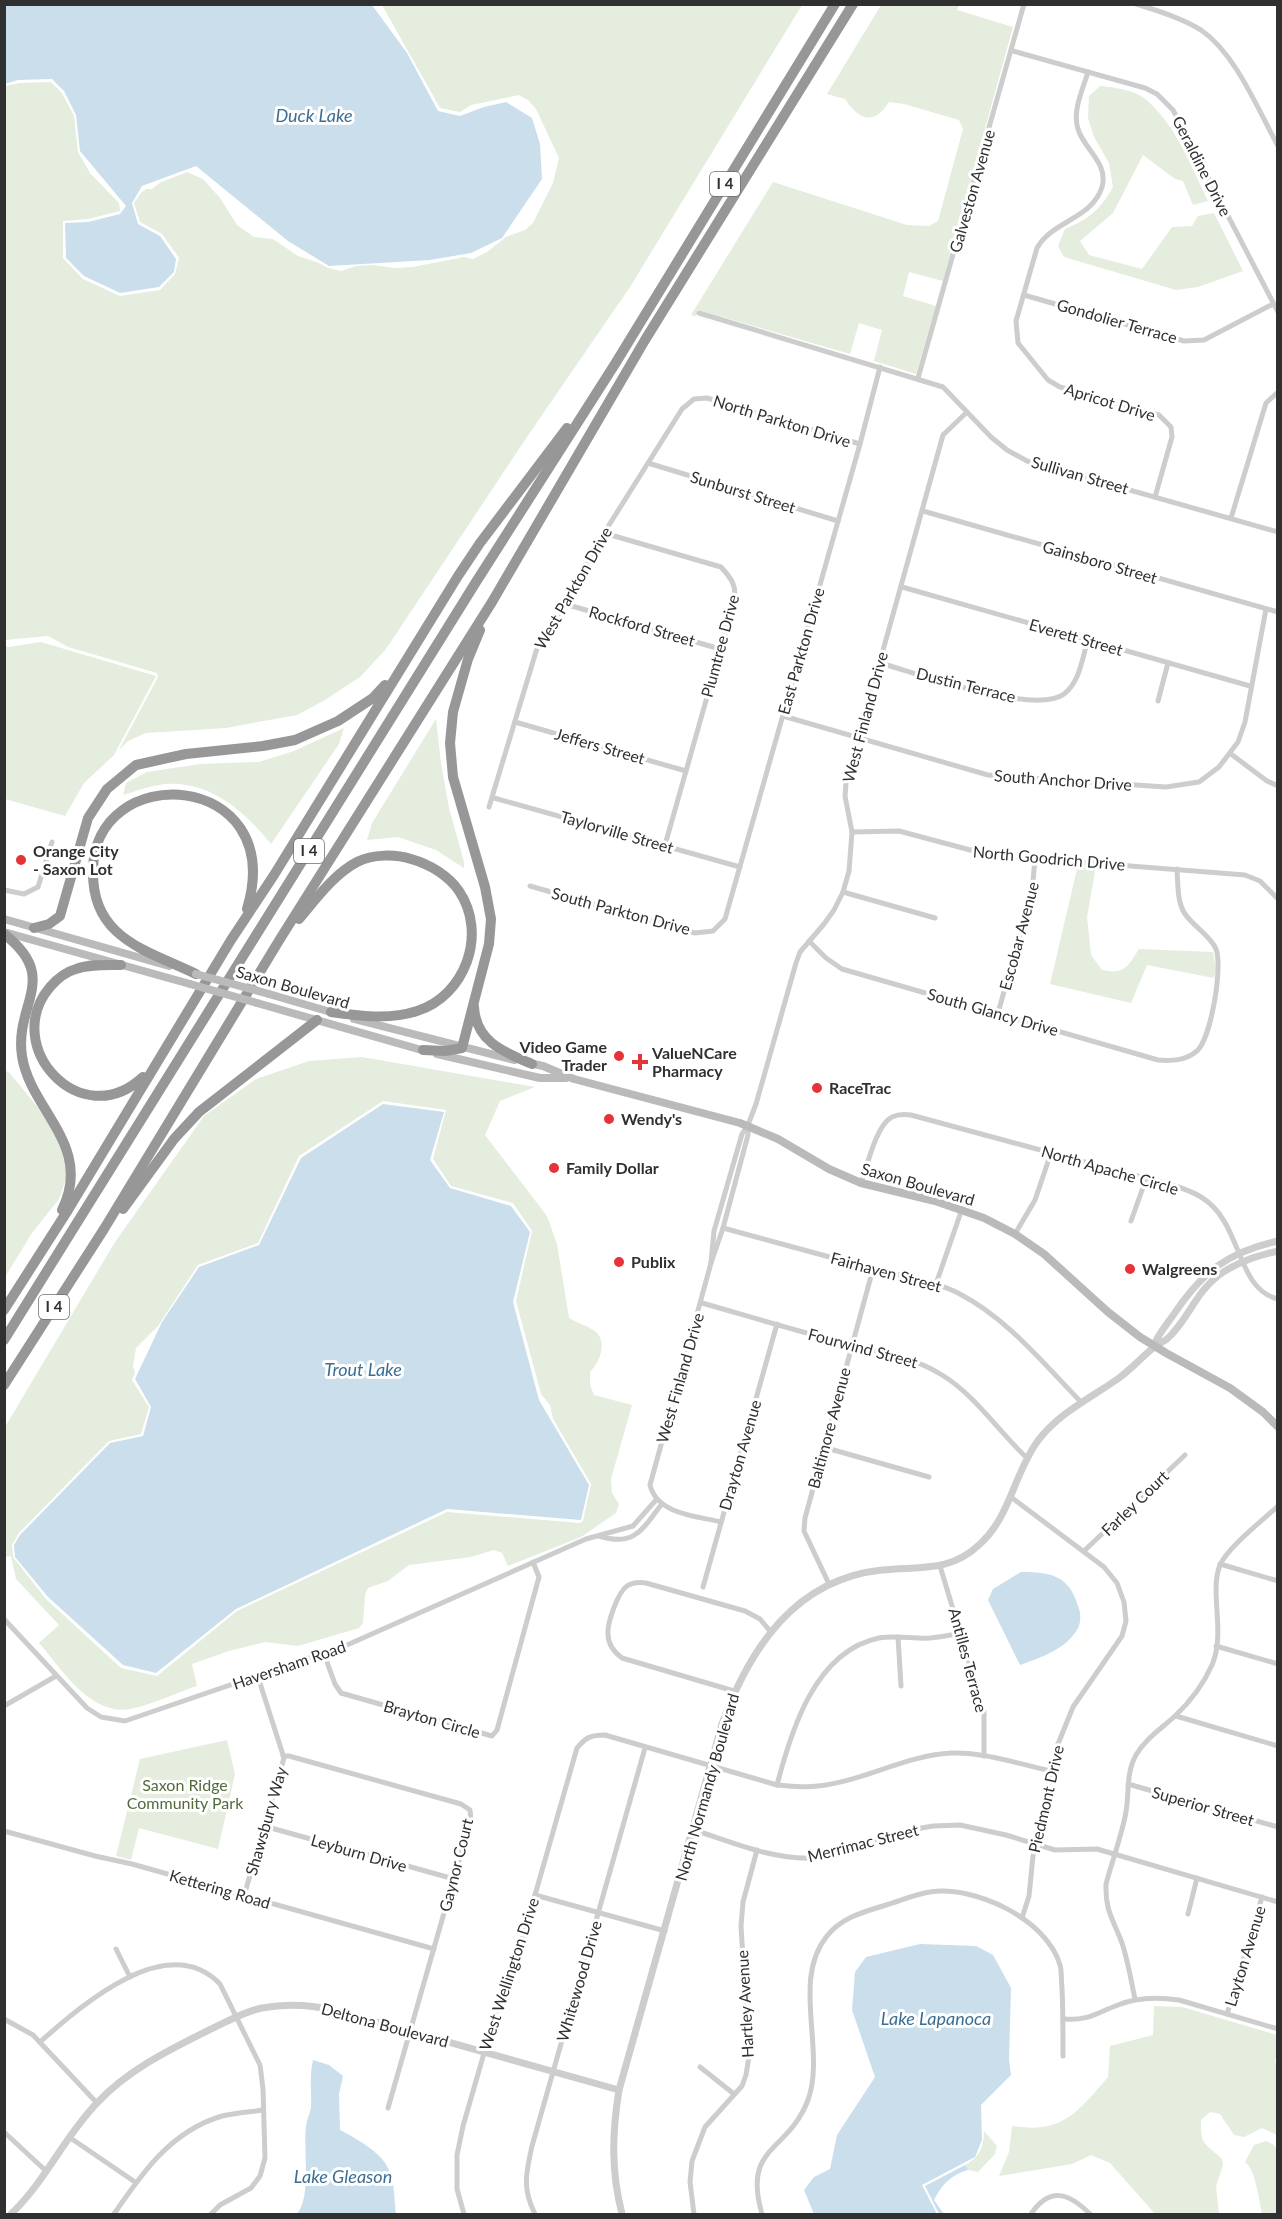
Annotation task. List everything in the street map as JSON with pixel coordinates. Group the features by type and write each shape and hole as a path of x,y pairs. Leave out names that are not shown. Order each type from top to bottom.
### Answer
{"highway":[{"name":"I 4","path":"4,1340 476,582 615,364 835,4"},
{"name":"I 4","path":"4,1385 104,1229 280,939 492,602 645,340 853,4"},
{"path":"4,1310 231,940 274,875 480,543 615,364"},
{"path":"423,1050 445,1052 462,1048 489,944 491,919 453,777 450,743 453,712 468,659 492,602"},
{"path":"34,927 49,924 60,916 88,818 107,789 136,765 186,754 263,746 295,740 338,721 373,698 405,662"},
{"path":"196,974 123,937 107,921 100,908 93,881 94,858 100,838 118,814 144,799 177,794 211,803 220,808 236,824 243,833 251,853 254,877 247,910 231,940"},
{"path":"280,939 338,875 358,862 375,856 400,855 420,861 443,874 459,891 469,917 471,941 461,978 452,989 431,1006 416,1012 393,1016 331,1012"},
{"path":"4,933 21,949 32,970 33,986 22,1034 21,1054 26,1074 67,1146 70,1168 69,1192 45,1244"},
{"path":"121,964 76,968 52,984 40,1000 33,1019 36,1050 40,1060 57,1082 88,1095 108,1095 123,1090 139,1080 154,1065"},
{"path":"474,1002 477,1023 488,1041 499,1049 532,1064"},
{"path":"104,1229 128,1202 174,1139 199,1112 317,1020"}],"main road":[{"name":"Saxon Boulevard","path":"4,919 331,1012 462,1048 532,1064 574,1079 748,1125 778,1139 829,1169 861,1183 962,1209 1014,1234 1060,1268 1128,1328 1154,1346 1230,1388 1277,1426"},
{"name":"Saxon Boulevard","path":"4,933 423,1050 540,1078 574,1079"}],"street":[{"name":"Galveston Avenue","path":"918,378 1024,4"},
{"path":"1136,4 1166,13 1202,31 1226,54 1278,146"},
{"name":"Geraldine Drive","path":"1012,51 1145,88 1157,94 1173,110 1278,312"},
{"name":"Apricot Drive","path":"1088,72 1076,113 1078,130 1100,163 1102,186 1089,209 1043,237 1037,248 1016,321 1018,343 1048,380 1059,387 1159,415 1171,427 1172,437 1155,497"},
{"name":"Gondolier Terrace","path":"1024,294 1184,341 1204,340 1273,304"},
{"name":"Sullivan Street","path":"699,314 880,366 944,387 1007,450 1027,461 1278,532"},
{"name":"East Parkton Drive","path":"713,931 725,919 880,366"},
{"path":"1231,518 1266,403 1278,392"},
{"name":"West Parkton Drive","path":"489,807 494,798 538,645 565,604 604,533 682,409 694,399 705,399"},
{"name":"North Parkton Drive","path":"705,399 860,444"},
{"name":"West Finland Drive","path":"656,1500 650,1485 651,1476 723,1228 748,1135 748,1125 796,963 800,952 824,924 843,892 849,871 852,832 845,796 846,783 943,435 968,412"},
{"name":"Sunburst Street","path":"648,463 838,521"},
{"name":"Gainsboro Street","path":"922,511 1278,612"},
{"name":"Plumtree Drive","path":"604,533 722,567 734,582 736,594 665,845"},
{"name":"Everett Street","path":"902,587 1250,686"},
{"name":"Rockford Street","path":"565,604 720,649"},
{"path":"1266,609 1245,722 1231,754 1267,781 1278,786"},
{"name":"Dustin Terrace","path":"880,663 1006,698 1047,701 1063,694 1076,680 1088,640"},
{"path":"1158,701 1168,663"},
{"name":"South Anchor Drive","path":"783,716 988,775 1166,787 1199,782 1212,774 1231,754"},
{"name":"Jeffers Street","path":"515,722 686,771"},
{"name":"Taylorville Street","path":"494,798 740,867"},
{"name":"North Goodrich Drive","path":"852,832 899,831 979,853 1245,875 1260,880 1278,899"},
{"path":"4,890 24,894 38,887 52,842"},
{"name":"Escobar Avenue","path":"998,1013 1032,892 1035,859"},
{"name":"South Glancy Drive","path":"809,941 826,958 842,969 1158,1060 1172,1061 1187,1058 1198,1050 1206,1038 1219,968 1215,949 1208,937 1182,908 1177,869"},
{"name":"South Parkton Drive","path":"530,886 695,933 713,931"},
{"path":"843,892 935,918"},
{"name":"North Apache Circle","path":"861,1183 880,1129 891,1117 911,1114 1146,1179 1191,1192 1212,1205 1227,1224 1252,1283 1261,1292 1278,1299"},
{"name":"West Finland Drive","path":"711,1263 714,1231 742,1134 748,1125"},
{"path":"1014,1234 1035,1200 1051,1153"},
{"path":"1131,1221 1146,1179"},
{"path":"936,1284 962,1209"},
{"path":"714,1231 723,1228"},
{"name":"Fairhaven Street","path":"723,1228 936,1284 957,1293 1009,1328 1081,1402"},
{"name":"North Normandy Boulevard","path":"1154,1346 1189,1292 1209,1271 1239,1252 1278,1241"},
{"name":"North Normandy Boulevard","path":"622,2214 617,2193 612,2139 619,2090 711,1767 734,1691 746,1666 770,1631 794,1607 829,1584 854,1575 883,1570 940,1566 963,1557 980,1544 997,1525 1027,1458 1038,1440 1056,1421 1131,1368 1154,1346 1167,1339 1211,1282 1243,1262 1278,1251"},
{"name":"Baltimore Avenue","path":"829,1584 804,1531 805,1518 873,1269"},
{"name":"Fourwind Street","path":"702,1303 852,1345 894,1353 923,1364 944,1376 969,1398 1027,1458"},
{"name":"Drayton Avenue","path":"703,1587 777,1324"},
{"path":"824,1447 929,1477"},
{"name":"Farley Court","path":"1084,1551 1185,1455"},
{"name":"Piedmont Drive","path":"1011,1497 1104,1567 1117,1583 1124,1602 1126,1621 1122,1636 1073,1707 1058,1744 1050,1771 1030,1870 1029,1896 1022,1918"},
{"path":"656,1500 672,1510 721,1522"},
{"name":"Haversham Road","path":"4,1619 95,1715 117,1721 140,1717 324,1654 585,1539 633,1526 656,1500"},
{"name":"Haversham Road","path":"599,1536 623,1540 631,1538 639,1533 661,1504"},
{"path":"1135,1999 1122,1944 1107,1910 1106,1884 1125,1816 1128,1784 1134,1757 1143,1744 1176,1716 1203,1685 1213,1661 1216,1646 1219,1621 1217,1580 1220,1564 1230,1551 1278,1506"},
{"name":"Brayton Circle","path":"324,1654 341,1693 492,1736 497,1730 539,1577 533,1562"},
{"path":"1220,1564 1278,1581"},
{"name":"Antilles Terrace","path":"940,1566 984,1712 984,1756"},
{"path":"734,1691 622,1658 612,1648 608,1631 619,1596 630,1585 646,1582 745,1611 760,1619 770,1631"},
{"path":"777,1785 804,1702 833,1665 860,1646 879,1638 929,1638 962,1633"},
{"path":"898,1637 901,1686"},
{"path":"1216,1646 1278,1664"},
{"path":"4,1706 56,1676"},
{"name":"Shawsbury Way","path":"244,1896 283,1756 258,1677"},
{"path":"1176,1716 1278,1746"},
{"name":"West Wellington Drive","path":"464,2214 457,2189 457,2155 463,2126 504,1984 519,1951 577,1748 585,1738 594,1735 645,1748"},
{"path":"645,1748 777,1785 818,1786 919,1759 952,1753 984,1756 1050,1771"},
{"name":"Whitewood Drive","path":"535,2214 527,2196 525,2176 645,1748"},
{"name":"Gaynor Court","path":"283,1756 461,1804 470,1810 471,1819 388,2108"},
{"name":"Superior Street","path":"1128,1784 1278,1827"},
{"name":"Merrimac Street","path":"694,1830 786,1857 814,1858 905,1831 933,1826 960,1825 1006,1835 1054,1850 1097,1849 1278,1902"},
{"name":"Leyburn Drive","path":"264,1826 454,1879"},
{"name":"Kettering Road","path":"4,1831 434,1949"},
{"name":"Hartley Avenue","path":"694,2214 690,2182 692,2161 705,2127 742,2085 746,2075 749,2056 741,1926 743,1902 758,1850"},
{"path":"1188,1914 1197,1878"},
{"path":"762,2214 756,2179 760,2165 766,2154 790,2130 809,2098 813,2068 811,1973 818,1950 827,1936 842,1921 857,1914 930,1892 954,1893 990,1901 1022,1918 1047,1941 1060,1965 1064,2019 1063,2056"},
{"path":"535,1895 665,1931"},
{"name":"Layton Avenue","path":"1227,2014 1263,1897"},
{"path":"116,1949 130,1977"},
{"path":"40,2042 83,2005 130,1977 163,1964 180,1965 212,1976 219,1984 237,2017 260,2065 265,2158 260,2176 251,2188 220,2205 210,2214"},
{"path":"1064,2019 1092,2018 1135,1999 1162,1997 1278,2029"},
{"name":"Deltona Boulevard","path":"11,2214 29,2195 69,2137 97,2103 141,2066 237,2017 261,2008 315,2006 619,2090"},
{"path":"4,2019 33,2035 97,2103"},
{"path":"700,2067 734,2094"},
{"path":"114,2214 135,2182 165,2148 179,2138 219,2117 263,2110"},
{"path":"4,2132 46,2171"},
{"path":"69,2137 135,2182"},
{"path":"1031,2214 1042,2200 1063,2196 1077,2202 1090,2214"}],"green space":[{"path":"382,5 802,5 630,287 386,649 360,677 297,715 226,728 146,733 128,741 119,750 158,677 157,673 68,647 48,636 5,640 5,86 51,82 62,93 74,116 78,152 90,173 119,203 120,211 88,219 63,221 63,258 83,279 120,296 160,290 175,274 179,258 162,234 140,222 134,203 146,189 152,189 161,182 187,172 203,179 220,198 237,225 254,237 273,239 298,256 328,268 341,271 356,266 373,265 395,268 413,267 464,257 473,259 487,252 506,237 525,230 533,223 553,183 559,158 536,109 528,100 519,95 471,105 460,112 440,108"},
{"path":"881,5 959,5 957,10 1013,27 943,281 909,272 903,296 936,306 916,374 874,361 882,330 859,323 850,354 698,310 696,316 795,345 691,315 773,182 907,225 929,226 938,221 963,129 959,120 889,102 878,115 861,116 845,99 827,94"},
{"path":"1100,86 1135,93 1155,108 1182,146 1208,201 1193,205 1183,181 1175,179 1143,155 1113,213 1080,241 1089,255 1142,269 1172,227 1192,226 1198,216 1214,213 1243,271 1198,287 1176,290 1064,257 1058,246 1065,229 1093,213 1113,187 1109,163 1094,137 1088,118 1089,96"},
{"path":"41,642 156,676 114,755 84,783 65,816 5,799 5,646"},
{"path":"436,719 449,808 464,868 436,850 398,837 367,840 372,823"},
{"path":"344,728 339,744 271,844 237,809 225,800 196,787 164,784 123,795 126,783 147,772 200,764 259,762 294,751"},
{"path":"1078,865 1096,866 1087,917 1091,955 1102,970 1116,971 1125,968 1139,949 1213,952 1216,968 1214,978 1147,965 1131,1003 1050,984"},
{"path":"362,1057 535,1087 500,1101 485,1135 547,1216 557,1244 569,1318 593,1330 600,1337 601,1353 590,1372 590,1385 594,1395 632,1405 611,1479 612,1493 619,1504 616,1513 581,1537 508,1566 502,1553 494,1550 471,1557 409,1565 388,1581 368,1588 365,1595 363,1623 359,1628 298,1646 265,1642 229,1651 192,1664 197,1686 130,1709 116,1709 102,1705 78,1688 39,1643 59,1625 16,1579 11,1556 5,1557 5,1427 115,1242 204,1116 256,1079 309,1061","holes":["383,1101 446,1110 433,1159 451,1186 513,1203 532,1231 516,1301 541,1394 550,1405 553,1419 591,1484 583,1521 580,1523 447,1512 237,1611 157,1676 121,1668 46,1599 13,1557 12,1545 19,1533 109,1441 141,1434 149,1407 132,1380 135,1373 133,1366 136,1348 158,1326 198,1265 258,1243 299,1156"]},
{"path":"8,1071 36,1105 53,1131 63,1156 67,1176 59,1199 32,1233 5,1277 4,1073"},
{"name":"Saxon Ridge Community Park","path":"227,1740 235,1774 218,1849 139,1828 131,1860 116,1856 140,1759"},
{"path":"1154,2006 1182,2007 1277,2035 1275,2062 1278,2067 1277,2135 1262,2128 1244,2137 1234,2135 1220,2114 1210,2112 1201,2120 1205,2144 1222,2159 1223,2165 1216,2186 1219,2214 1155,2214 1110,2163 1091,2155 1072,2164 999,2176 1009,2152 1012,2126 1044,2127 1056,2124 1077,2110 1108,2077 1110,2046 1153,2035"},
{"path":"984,2131 997,2146 995,2154 978,2172 968,2170 965,2165 980,2151"},
{"path":"1266,2141 1274,2145 1277,2150 1277,2214 1262,2214 1252,2172 1245,2162 1254,2145"}],"water":[{"name":"Duck Lake","path":"5,4 372,5 407,53 438,111 460,116 506,102 532,118 540,144 542,179 502,238 471,253 430,260 329,266 288,241 196,166 142,186 132,203 138,224 160,236 176,259 174,272 159,287 120,293 84,276 66,258 65,223 88,222 120,214 126,206 80,151 76,115 64,91 52,79 18,80 5,84"},
{"name":"Trout Lake","path":"383,1104 444,1112 430,1160 450,1188 511,1206 530,1232 513,1302 539,1400 589,1485 581,1520 447,1509 236,1609 156,1673 123,1665 48,1597 15,1557 14,1545 20,1535 110,1443 143,1436 151,1407 135,1379 162,1322 199,1267 259,1245 301,1158"},
{"path":"1021,1572 1041,1573 1057,1577 1064,1582 1079,1608 1080,1623 1073,1635 1060,1647 1020,1665 988,1600 993,1589"},
{"name":"Lake Lapanoca","path":"920,1944 976,1946 993,1955 1011,1988 1009,2060 1011,2075 981,2105 982,2140 975,2157 922,2185 937,2214 814,2214 804,2190 814,2177 830,2169 837,2135 875,2077 852,2010 855,1972 866,1957"},
{"name":"Lake Gleason","path":"313,2060 329,2065 343,2076 339,2094 340,2130 367,2146 385,2162 392,2179 396,2214 297,2214 302,2206 306,2184 305,2136 311,2107"},
{"path":"965,2165 968,2170 948,2181 934,2200 944,2214 939,2214 925,2186"}],"place":[{"name":"Orange City - Saxon Lot","path":"21,860"},
{"name":"Video Game Trader","path":"619,1056"},
{"name":"ValueNCare Pharmacy","path":"640,1062"},
{"name":"RaceTrac","path":"817,1088"},
{"name":"Wendy's","path":"609,1119"},
{"name":"Family Dollar","path":"554,1168"},
{"name":"Publix","path":"619,1262"},
{"name":"Walgreens","path":"1130,1269"}]}
